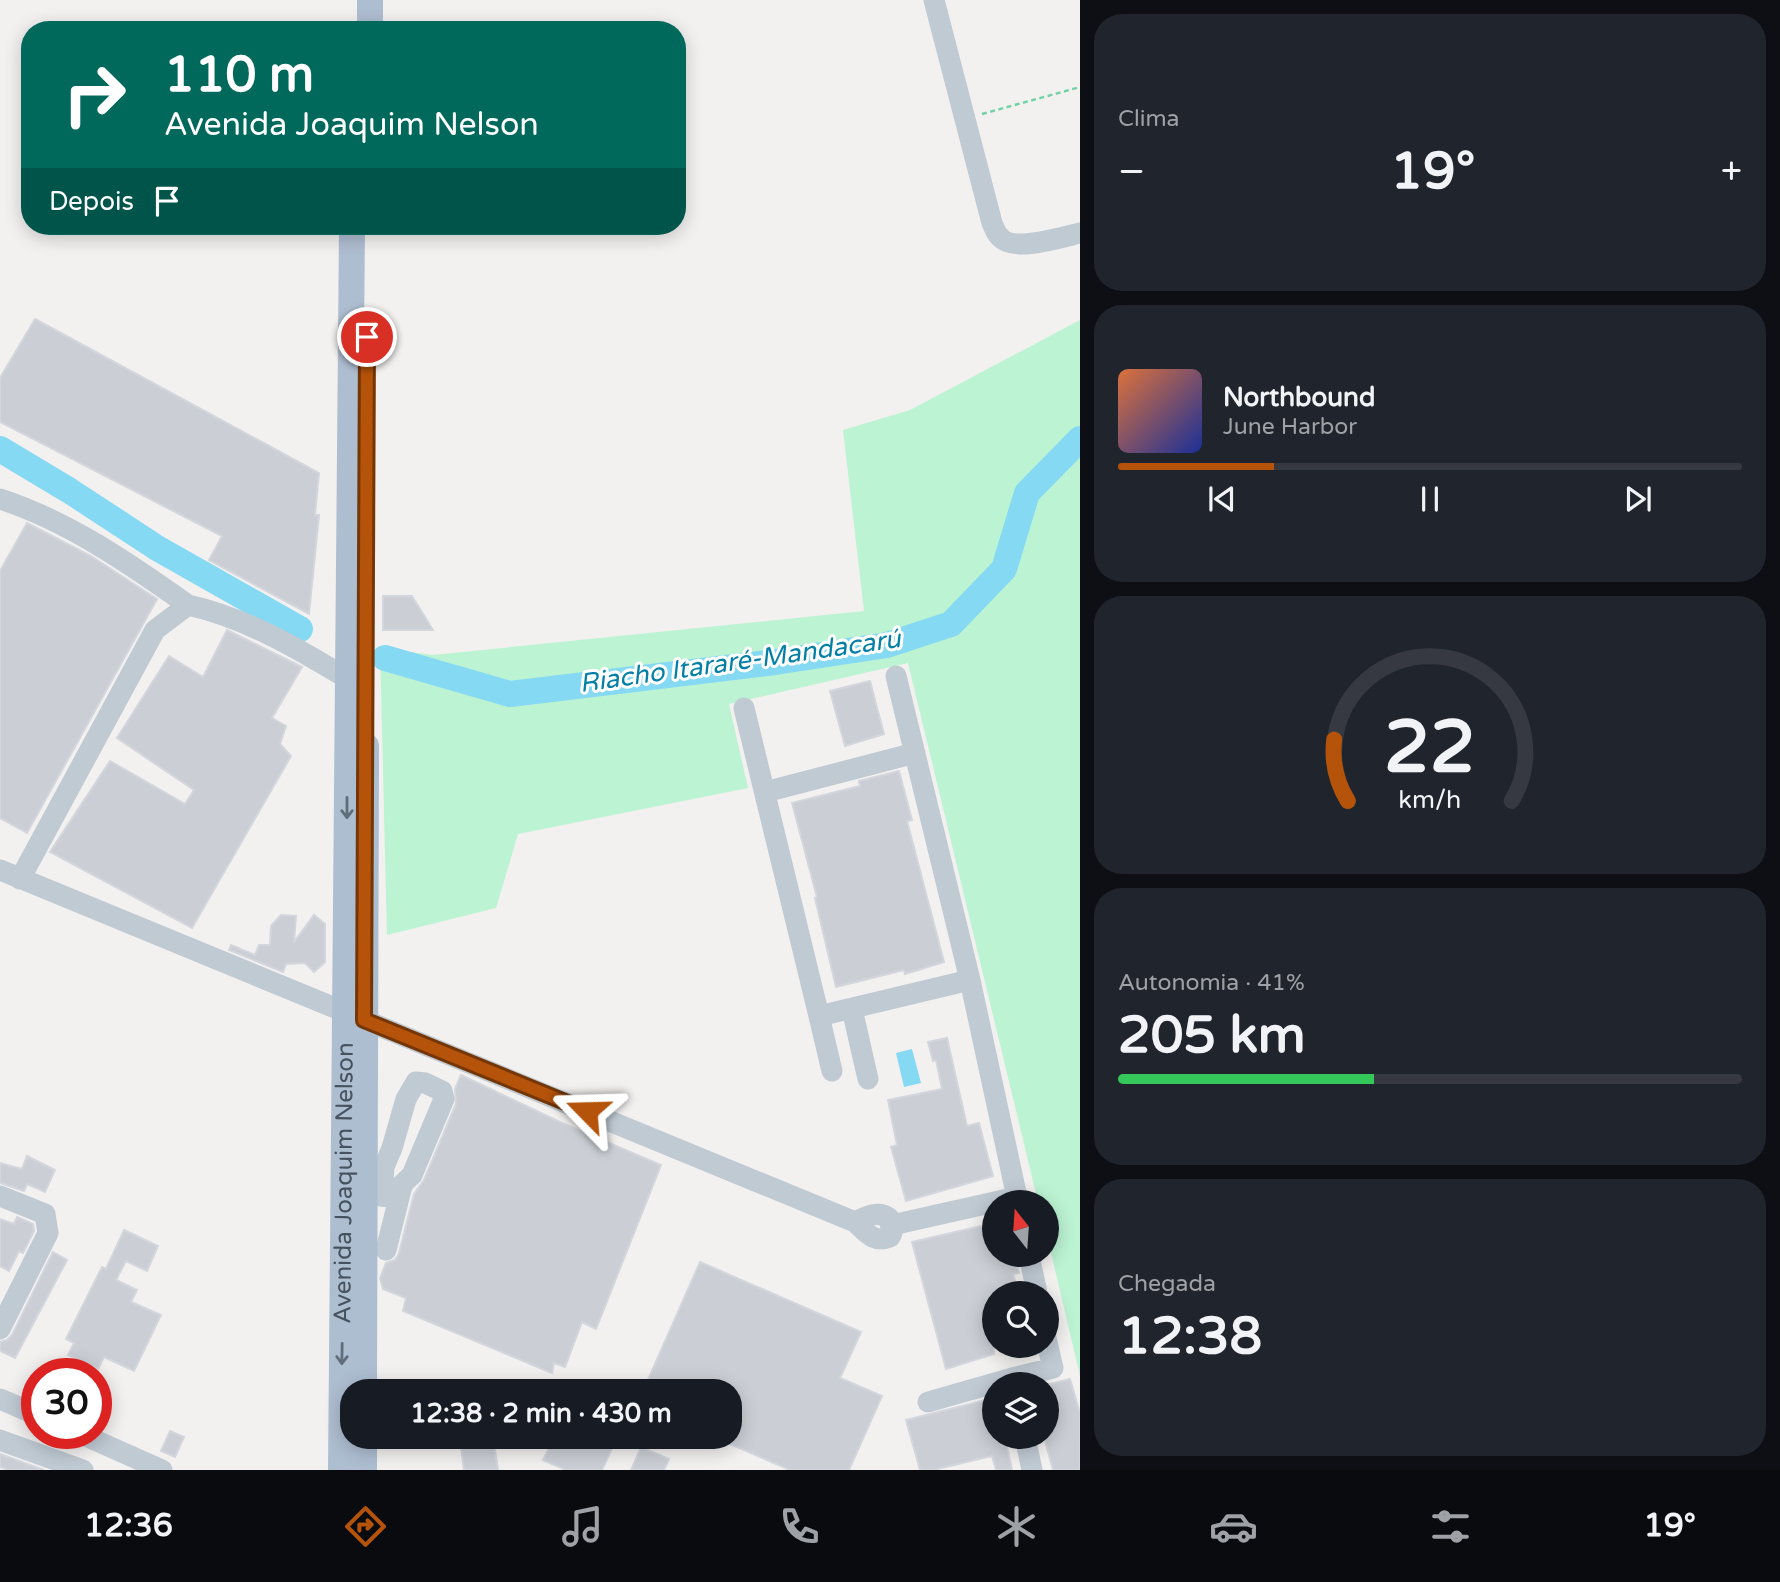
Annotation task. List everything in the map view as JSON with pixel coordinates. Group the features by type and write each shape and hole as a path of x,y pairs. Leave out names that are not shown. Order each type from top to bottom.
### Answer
{"main road":[{"path":"352,0 352,21"},
{"path":"370,0 370,21"},
{"name":"Avenida Joaquim Nelson","path":"341,1470 355,1015 358,531 352,235"},
{"name":"Avenida Joaquim Nelson","path":"358,531 368,235"},
{"name":"Avenida Joaquim Nelson","path":"358,576 348,679 355,1015 373,1195 365,1379"},
{"path":"364,1449 364,1470"}],"street":[{"path":"933,0 992,223 1000,238 1020,245 1080,233"},
{"path":"0,499 23,507 120,558 188,605 211,610 279,638 348,679"},
{"path":"20,878 155,630 188,605"},
{"path":"896,677 970,981 1015,1190"},
{"path":"744,708 832,1071"},
{"path":"765,792 915,752"},
{"path":"0,870 355,1015 682,1160 855,1222 870,1237 877,1240 890,1237 892,1225 982,1207"},
{"path":"820,1016 970,981"},
{"path":"852,1009 868,1079"},
{"path":"420,1081 442,1091 444,1099 412,1175 389,1196 373,1195 392,1148 406,1099 416,1082 420,1081"},
{"path":"386,1250 402,1186"},
{"path":"0,1196 45,1214 48,1222 48,1233 7,1297 0,1329"},
{"path":"1041,1372 1053,1368 1051,1358"},
{"path":"928,1402 982,1389"},
{"path":"0,1399 21,1408"},
{"path":"0,1440 83,1470"},
{"path":"112,1448 162,1470"},
{"path":"1028,1449 1032,1470"}],"path":[{"path":"965,119 1080,87"}],"green space":[{"path":"1080,320 1080,1376 1054,1267 1059,1267 1059,1190 1035,1190 908,663 729,704 748,788 518,834 496,908 387,935 380,648 433,655 864,611 843,430 910,410"}],"water":[{"path":"912,1049 921,1083 904,1087 896,1053"}],"building":[{"path":"35,319 319,473 315,515 319,515 309,614 209,560 222,536 0,422 0,378"},
{"path":"27,523 91,556 157,599 27,833 0,818 0,571"},
{"path":"383,596 412,596 433,630 383,630"},
{"path":"227,630 302,667 272,718 286,726 280,744 291,756 192,928 50,852 110,761 185,804 194,790 117,738 169,656 203,677"},
{"path":"870,681 884,734 845,746 830,691"},
{"path":"899,771 912,820 907,821 944,962 905,974 904,970 836,987 815,898 817,897 792,803 860,786 859,781"},
{"path":"281,915 296,916 294,942 314,915 325,924 325,962 314,972 305,963 286,964 283,972 229,950 231,945 255,955 259,945 270,945 271,926"},
{"path":"947,1038 967,1126 979,1123 993,1176 906,1201 891,1147 897,1145 888,1100 942,1089 936,1060 933,1061 928,1042"},
{"path":"461,1075 562,1123 661,1165 596,1329 582,1322 565,1367 554,1363 552,1373 403,1311 406,1298 383,1289 380,1278 386,1263 395,1260 399,1253 414,1194 424,1180 456,1104 455,1089"},
{"path":"27,1156 55,1170 45,1192 27,1184 24,1191 0,1183 0,1163 22,1169"},
{"path":"17,1217 33,1224 34,1231 23,1253 19,1251 9,1271 0,1266 0,1219 14,1224"},
{"path":"982,1226 982,1267 1017,1267 1019,1273 1013,1274 1015,1281 982,1281 982,1358 946,1369 912,1242"},
{"path":"124,1230 158,1246 147,1271 126,1261 116,1280 137,1290 131,1302 161,1315 134,1371 112,1361 112,1358 74,1358 68,1355 74,1343 66,1339 102,1267 106,1269"},
{"path":"53,1252 67,1260 15,1358 0,1351 0,1342 12,1335"},
{"path":"700,1262 861,1332 840,1378 882,1396 849,1470 790,1470 742,1449 742,1379 648,1379"},
{"path":"1070,1379 1080,1413 1080,1470 1053,1470 1047,1449 1059,1449 1059,1382"},
{"path":"982,1401 982,1449 1008,1449 1012,1470 996,1470 992,1456 933,1470 920,1470 906,1420"},
{"path":"170,1431 184,1437 175,1457 161,1451"},
{"path":"461,1449 495,1449 498,1470 464,1470"},
{"path":"548,1449 612,1449 602,1470 566,1470 543,1460"},
{"path":"640,1449 669,1459 664,1470 631,1470"},
{"path":"0,1454 44,1470 8,1470 0,1467"}],"waterway":[{"name":"Riacho Itararé-Mandacarú","path":"385,658 510,694 775,662 887,645 951,624 1004,569 1027,493 1080,439"},
{"name":"Riacho Itararé-Mandacarú","path":"0,449 157,548 300,629"}],"route":[{"path":"367,337 364,1020 587,1111"}]}
